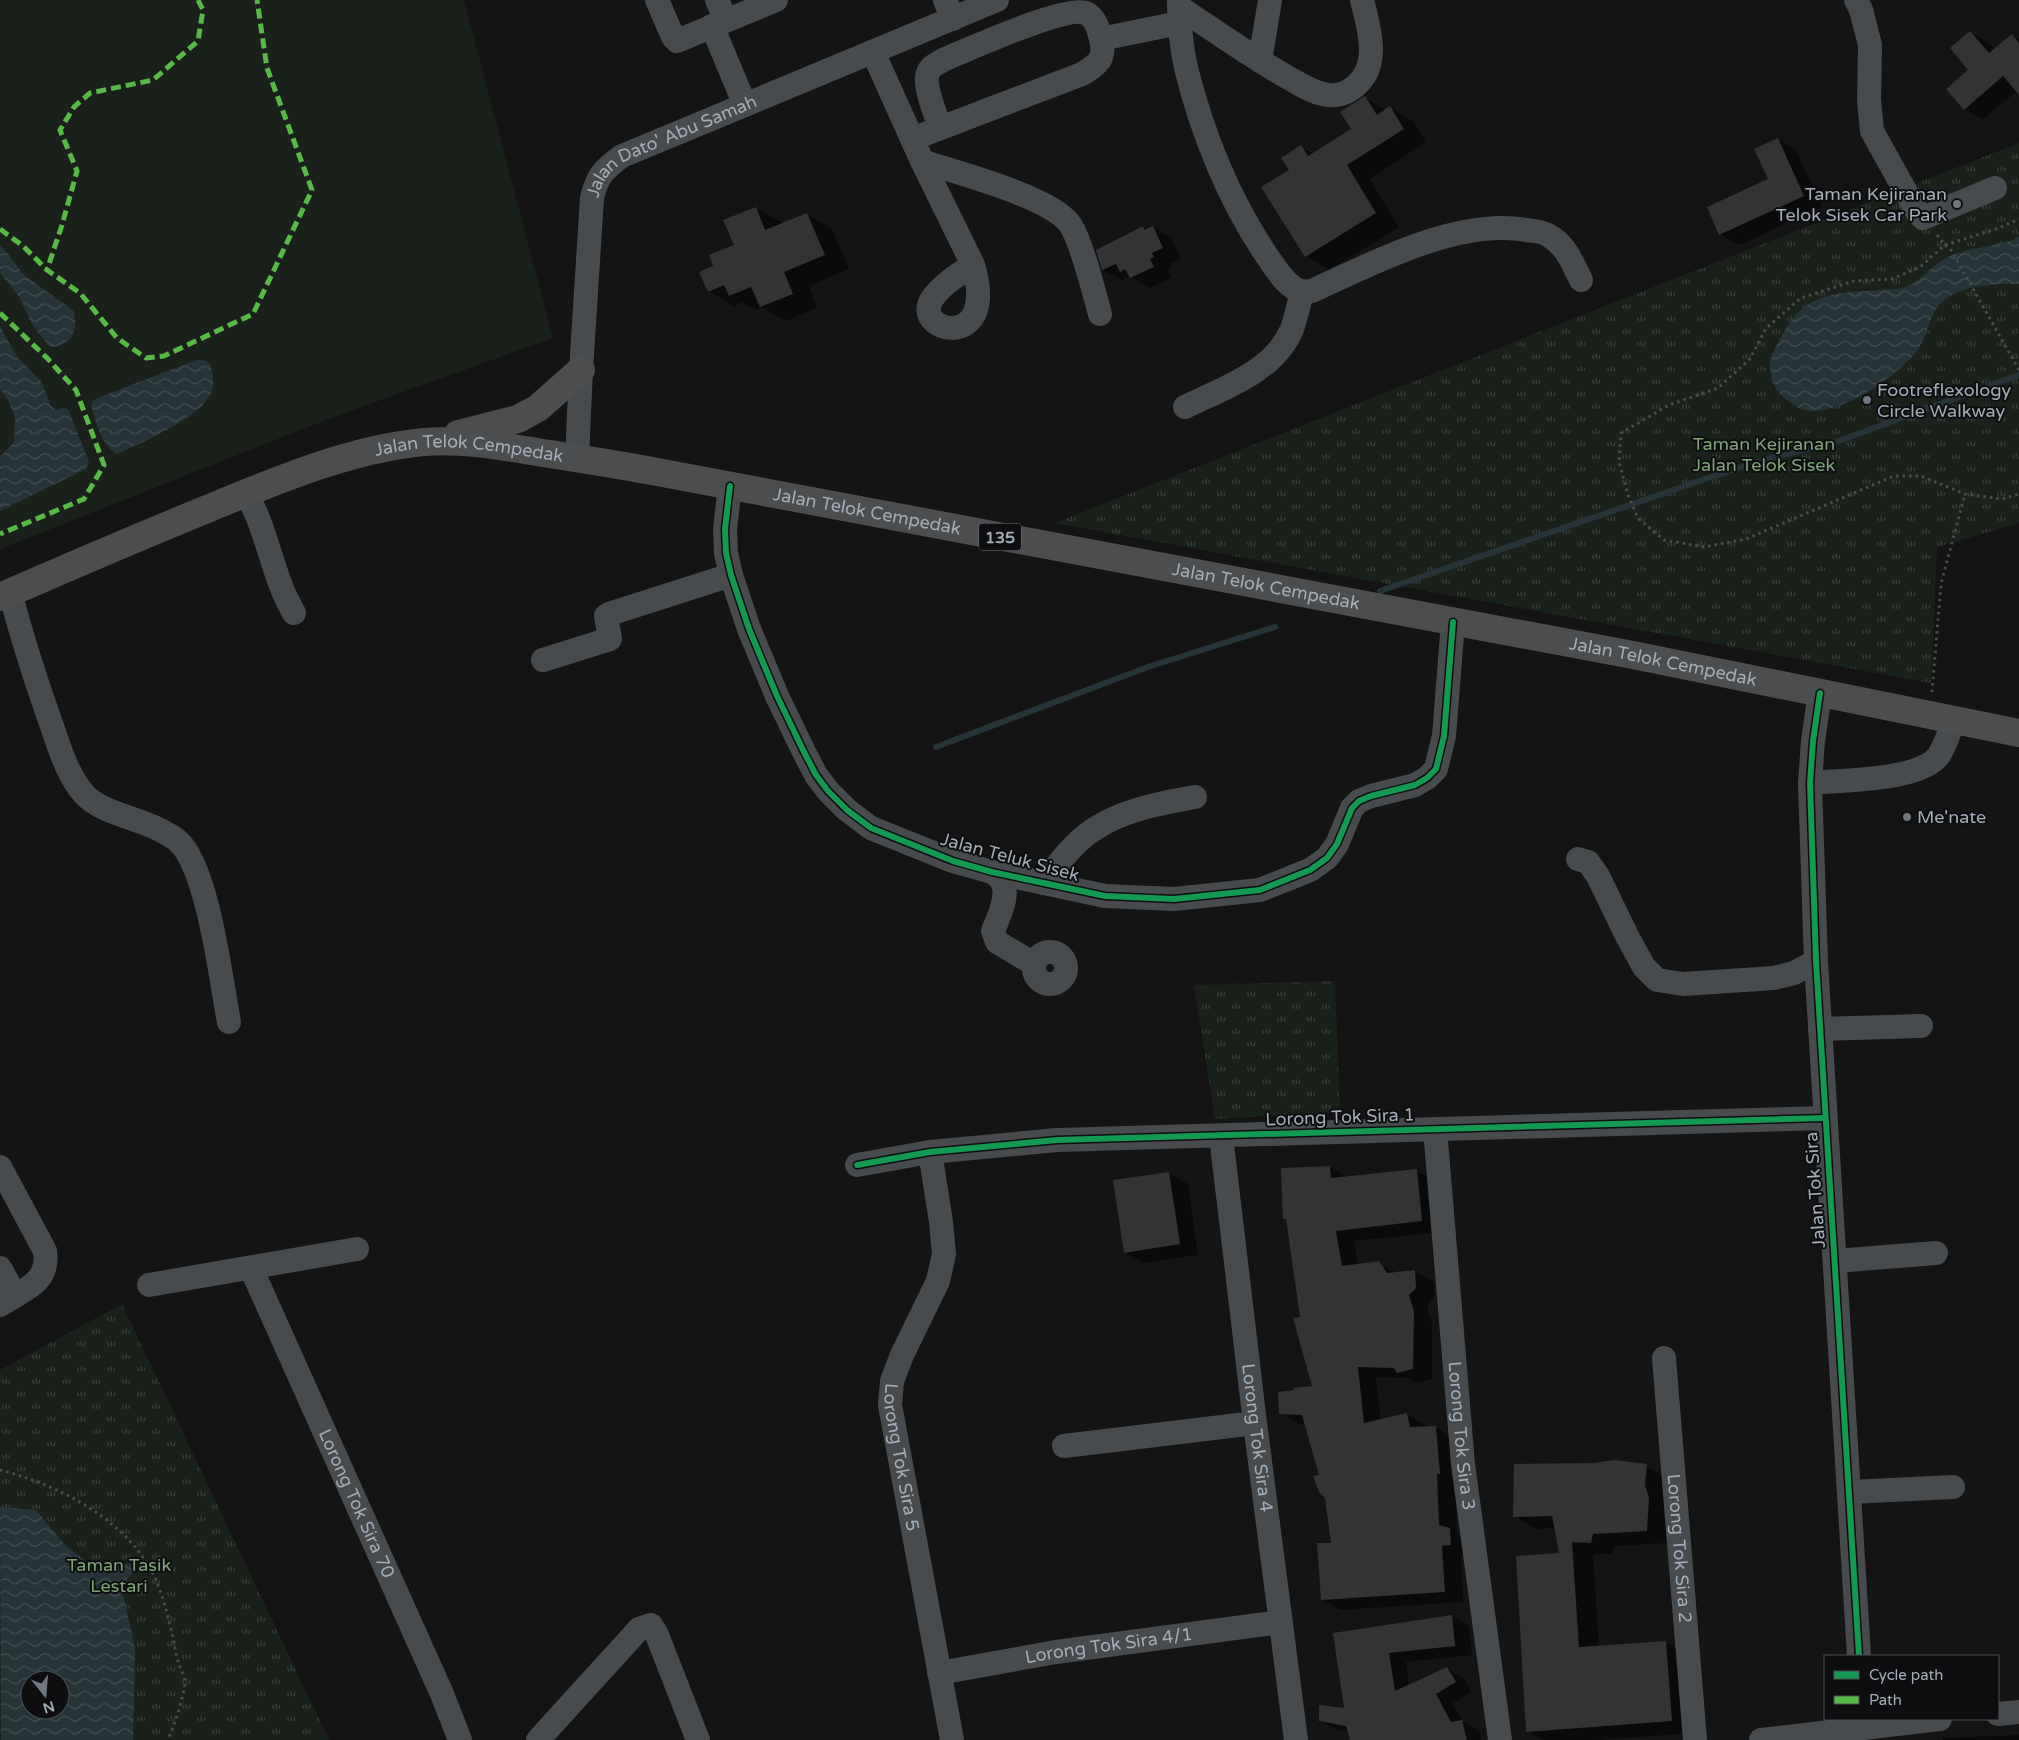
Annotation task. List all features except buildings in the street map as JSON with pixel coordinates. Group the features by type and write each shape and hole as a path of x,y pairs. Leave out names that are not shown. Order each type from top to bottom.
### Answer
{"main road":[{"path":"425,442 518,419 538,408 580,370"},
{"name":"Jalan Telok Cempedak","path":"5,595 246,493 313,468 359,454 425,442 492,444 730,486 1633,655 2019,733"}],"street":[{"path":"657,0 673,37 677,41 719,15 776,0"},
{"name":"Jalan Dato' Abu Samah","path":"578,458 580,370 592,198 595,183 606,167 622,156 873,52 949,9 998,0"},
{"path":"1260,62 1270,0"},
{"path":"1179,10 1260,62 1317,92 1338,96 1359,84 1367,74 1370,62 1372,51 1362,0"},
{"path":"1856,0 1861,10 1870,45 1869,100 1872,131 1917,212 1922,218 1995,188"},
{"path":"1101,39 1179,10"},
{"path":"1179,10 1180,38 1186,68 1211,147 1225,182 1241,215 1270,261 1286,281 1302,292 1312,291 1381,260 1426,243 1470,232 1499,228 1520,229 1547,234 1565,248 1581,280"},
{"path":"912,139 1082,74 1100,60 1104,50 1094,19 1083,12 1072,13 1027,26 943,60 932,67 927,74 927,85 940,128"},
{"path":"719,15 745,105"},
{"path":"873,52 922,161 973,264"},
{"path":"922,161 1012,190 1056,211 1070,224 1076,237 1100,314"},
{"path":"1185,407 1266,364 1282,346 1292,329 1302,292"},
{"name":"Jalan Teluk Sisek","path":"730,486 725,529 726,553 731,575 749,629 777,696 816,775 828,791 847,810 871,828 953,861 992,872 1105,896 1138,899 1174,899 1260,890 1310,870 1327,858 1337,844 1352,808 1359,801 1415,784 1427,778 1436,770 1444,736 1453,622"},
{"path":"246,493 259,520 282,591 294,613"},
{"path":"543,660 610,639 606,616 610,614 731,575"},
{"path":"5,595 72,777 85,795 100,805 157,828 179,842 193,864 204,892 229,1022"},
{"name":"Jalan Tok Sira","path":"1820,693 1813,741 1810,783 1816,961 1859,1655"},
{"path":"1810,783 1888,776 1911,772 1928,765 1938,756 1942,717"},
{"path":"1044,883 1070,849 1093,830 1134,811 1164,802 1195,797"},
{"path":"1578,858 1588,862 1598,876 1644,967 1657,980 1683,984 1774,978 1794,973 1816,961"},
{"path":"992,872 1002,880 1005,889 1004,899 993,931 994,936 997,942 1034,964"},
{"path":"1820,1029 1921,1026"},
{"name":"Lorong Tok Sira 1","path":"857,1165 930,1152 1057,1140 1825,1118"},
{"name":"Lorong Tok Sira 3","path":"1435,1129 1463,1464 1500,1740"},
{"name":"Lorong Tok Sira 4","path":"1221,1136 1255,1423 1296,1740"},
{"name":"Lorong Tok Sira 5","path":"930,1152 944,1254 938,1280 902,1355 892,1381 890,1404 952,1740"},
{"path":"0,1168 45,1251 47,1262 45,1271 36,1282 8,1300 0,1268"},
{"path":"149,1285 357,1250"},
{"path":"1835,1261 1936,1253"},
{"name":"Lorong Tok Sira 70","path":"250,1268 438,1685 460,1740"},
{"name":"Lorong Tok Sira 2","path":"1664,1358 1695,1740"},
{"path":"1064,1446 1255,1423"},
{"path":"1850,1492 1953,1486"},
{"name":"Lorong Tok Sira 4/1","path":"940,1673 1056,1652 1280,1622"},
{"path":"538,1740 639,1629 651,1625 657,1634 698,1740"},
{"path":"1999,1714 2019,1712"},
{"path":"1761,1740 1932,1720"}],"path":[{"path":"1922,218 1951,250 2019,370"},
{"path":"2019,219 2000,228 1945,245 1920,267 1892,278 1854,281 1801,298 1766,328 1750,359 1718,388 1669,405 1621,433 1618,462 1628,495 1638,518 1664,540 1704,547 1746,539 1894,476 1921,476 1965,494 2002,499 2019,494"},
{"path":"1942,717 1941,584 1965,494"},
{"path":"0,1470 25,1476 74,1498 119,1530 135,1546 148,1565 168,1614 178,1663 185,1680 174,1728 168,1740"}],"green space":[{"path":"0,0 464,0 553,338 339,415 0,549"},
{"name":"Taman Kejiranan Jalan Telok Sisek","path":"2019,143 2019,523 1937,547 1931,683 1055,523"},
{"path":"1335,981 1340,1112 1215,1119 1194,985"},
{"name":"Taman Tasik Lestari","path":"122,1304 329,1740 0,1740 0,1370"}],"water":[{"path":"2019,237 2019,284 1980,286 1951,295 1935,311 1917,351 1881,384 1849,402 1817,411 1801,409 1783,397 1776,389 1770,369 1773,352 1792,319 1813,302 1837,294 1907,287 1941,261 1955,254 2010,241"},
{"path":"0,244 24,275 74,311 74,330 72,336 64,344 50,347 33,326 20,298 0,273"},
{"path":"0,326 17,357 41,381 51,406 56,410 68,409 89,462 86,469 0,511 0,457 14,442 15,417 9,402 0,389"},
{"path":"196,360 204,360 210,364 213,384 212,391 206,401 184,420 155,436 117,454 111,450 103,439 97,425 91,404 95,399"},
{"path":"0,1507 36,1510 66,1546 94,1567 113,1563 132,1564 136,1570 121,1585 135,1648 133,1740 1,1740"}],"waterway":[{"path":"1380,591 1756,462 1836,442 2019,375"},
{"path":"936,747 1148,667 1275,627"}],"marked path":[{"path":"198,0 203,10 198,41 153,80 90,93 74,107 60,130 77,171 47,270 80,293 117,338 146,358 164,356 253,314 312,190 267,68 257,0"},
{"path":"0,229 23,246 47,270"},
{"path":"0,313 47,358 76,390 104,465 84,499 0,534"}],"cycle path":[{"path":"730,486 725,529 726,553 731,575 749,629 777,696 816,775 828,791 847,810 871,828 953,861 992,872 1105,896 1174,899 1260,890 1310,870 1327,858 1337,844 1352,808 1359,801 1371,796 1415,785 1427,778 1436,769 1444,736 1453,622"},
{"path":"1820,693 1813,741 1810,783 1816,961 1859,1655"},
{"path":"857,1165 930,1152 1057,1140 1825,1118"}],"place":[{"name":"Taman Kejiranan Telok Sisek Car Park","path":"1957,204"},
{"name":"Footreflexology Circle Walkway","path":"1867,400"},
{"name":"Me'nate","path":"1907,817"}]}
